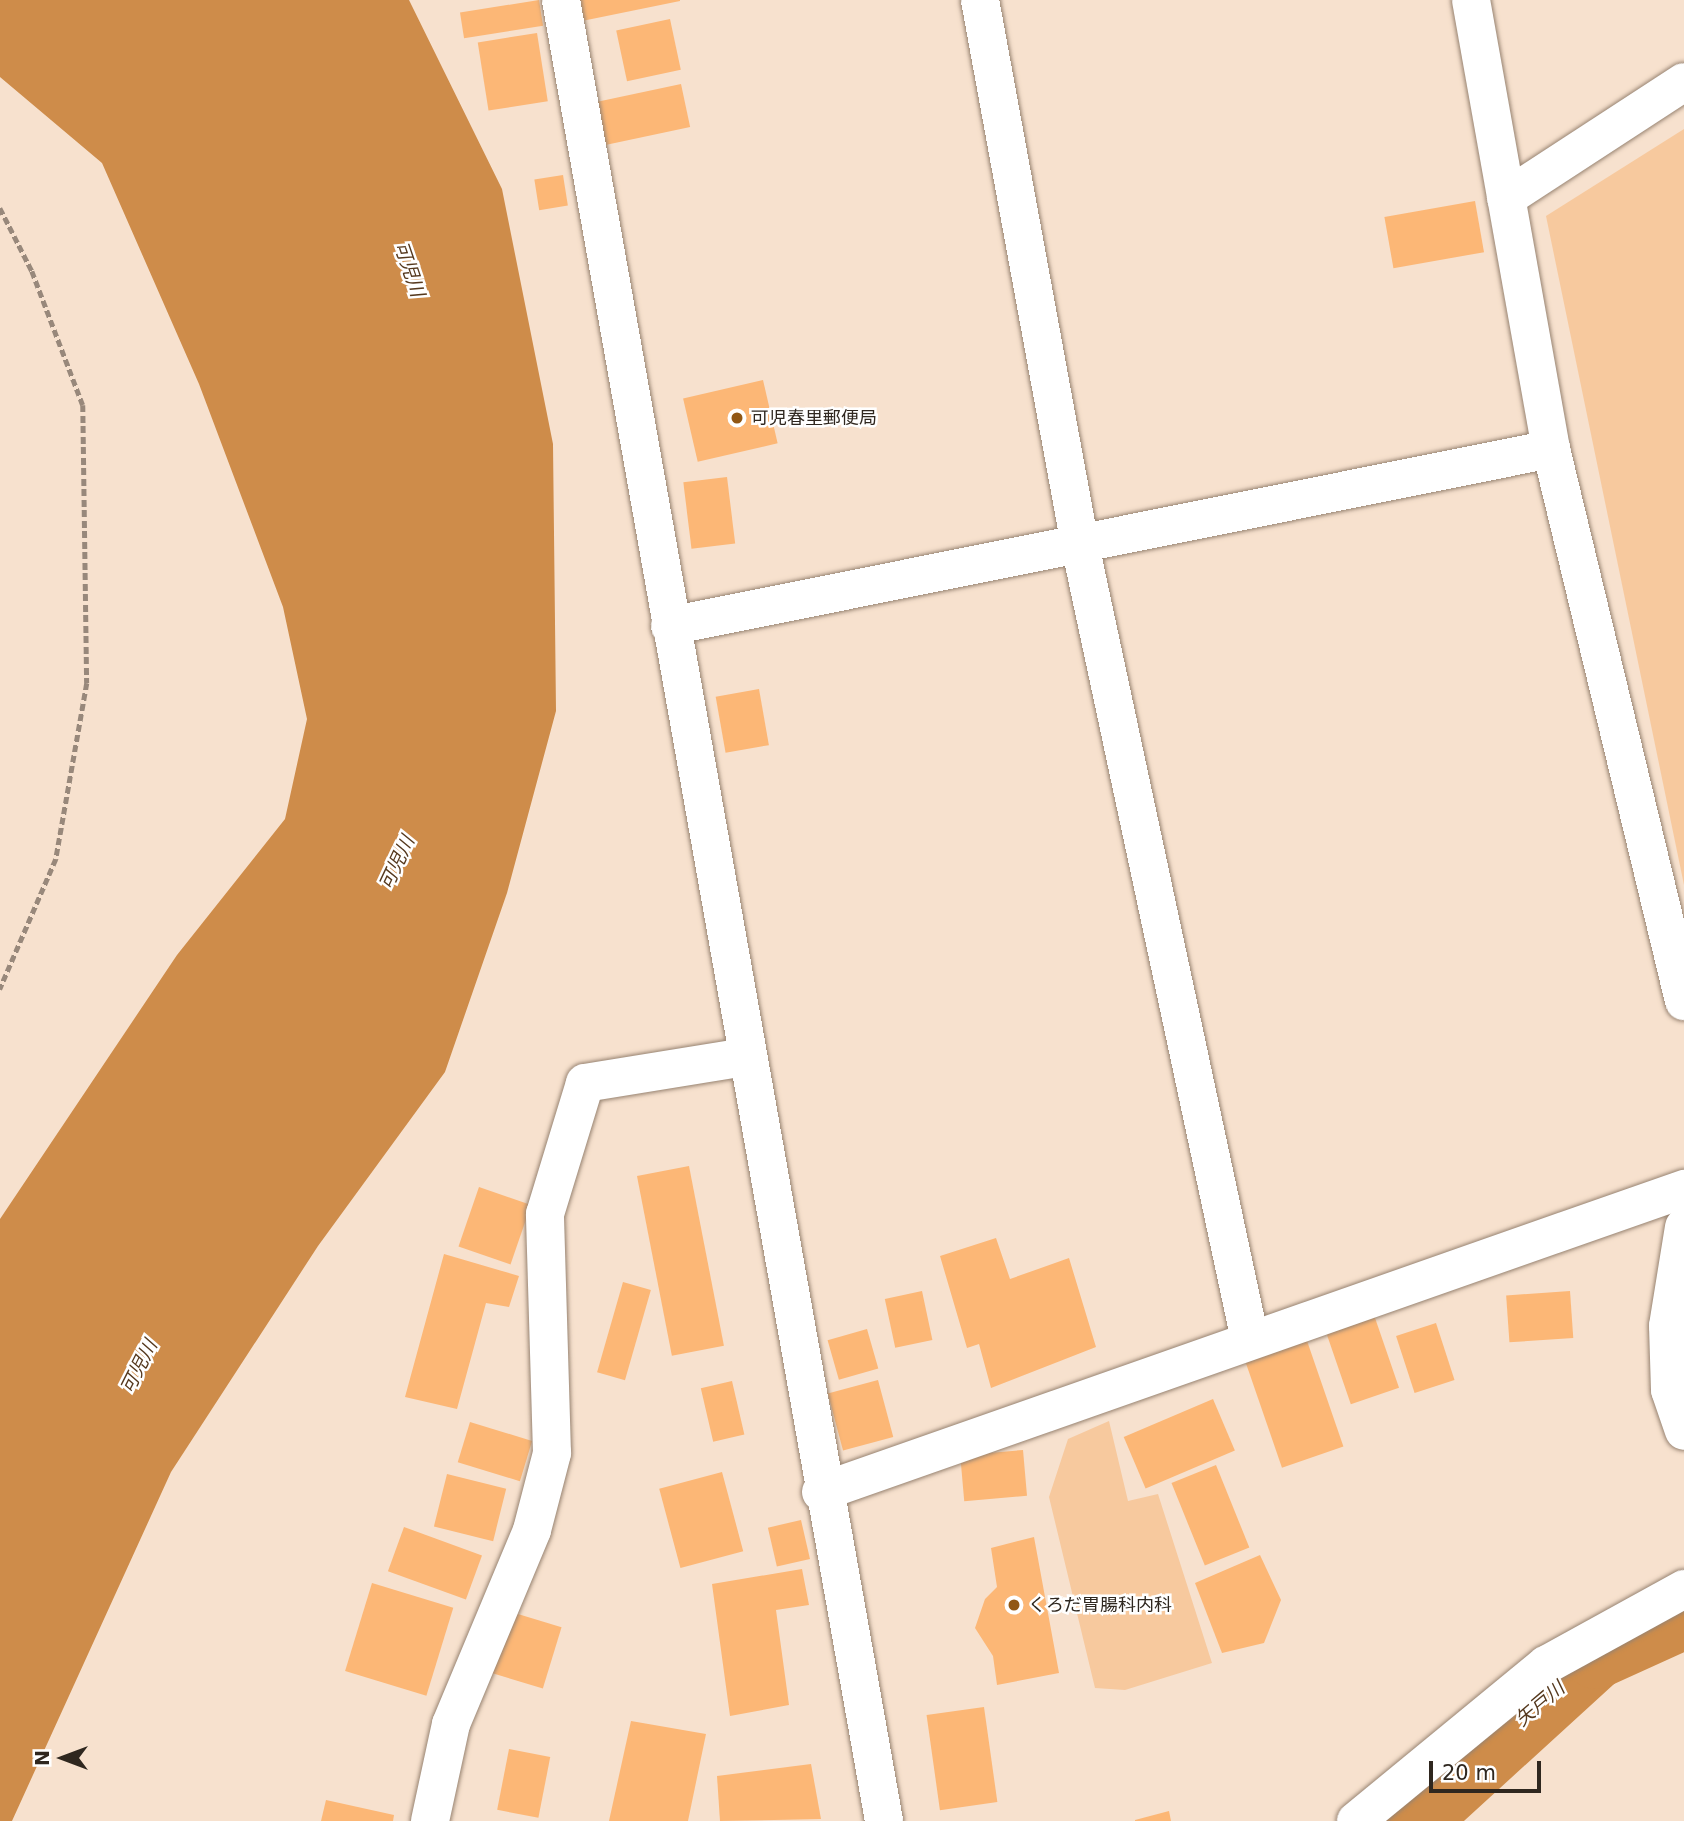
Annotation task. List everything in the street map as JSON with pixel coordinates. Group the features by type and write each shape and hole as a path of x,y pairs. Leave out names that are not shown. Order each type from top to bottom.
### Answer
{"street":[{"path":"561,0 821,1492 884,1821"},
{"path":"980,0 1080,545 1250,1340"},
{"path":"1471,0 1550,449 1675,918 1684,1001"},
{"path":"1506,198 1684,82"},
{"path":"670,626 1550,449"},
{"path":"430,1821 451,1724 532,1530 552,1453 545,1213 585,1083 745,1058"},
{"path":"821,1492 1684,1189"},
{"path":"1684,1227 1668,1326 1670,1390 1684,1431"},
{"path":"1356,1821 1546,1665 1684,1589"}],"path":[{"path":"0,208 32,271 83,405 87,683 56,859 0,989"}],"shaded area":[{"path":"1684,129 1684,885 1546,216"},
{"path":"1109,1421 1128,1501 1158,1494 1212,1663 1125,1690 1095,1688 1049,1497 1068,1439"}],"water":[{"name":"可児川","path":"0,0 409,0 502,189 553,444 556,711 507,893 445,1072 318,1246 171,1472 12,1821 0,1821 0,1219 177,955 285,819 307,719 283,607 199,384 102,163 0,77"}],"building":[{"path":"539,0 543,26 464,38 460,13"},
{"path":"579,0 680,0 680,1 582,21"},
{"path":"670,19 681,70 627,81 616,30"},
{"path":"537,33 548,101 489,111 478,42"},
{"path":"681,84 690,127 603,146 594,103"},
{"path":"563,175 568,206 539,210 534,180"},
{"path":"1475,201 1484,252 1393,268 1384,217"},
{"path":"763,380 778,443 698,462 683,398"},
{"path":"727,477 735,544 691,549 683,482"},
{"path":"759,689 769,745 726,753 716,697"},
{"path":"689,1166 724,1346 672,1356 637,1176"},
{"path":"479,1187 531,1205 510,1264 458,1247"},
{"path":"996,1238 1010,1279 1069,1258 1096,1347 991,1388 979,1344 967,1348 940,1256"},
{"path":"444,1254 519,1276 509,1307 486,1303 457,1409 405,1397"},
{"path":"623,1282 651,1290 625,1380 597,1372"},
{"path":"922,1291 932,1340 895,1348 885,1299"},
{"path":"1570,1291 1573,1338 1509,1342 1506,1295"},
{"path":"1373,1312 1399,1388 1351,1404 1325,1329"},
{"path":"1436,1323 1455,1380 1415,1393 1396,1336"},
{"path":"867,1329 878,1368 839,1380 828,1340"},
{"path":"1305,1335 1343,1447 1282,1468 1244,1356"},
{"path":"878,1380 893,1437 843,1450 828,1393"},
{"path":"732,1381 744,1435 713,1442 701,1388"},
{"path":"1213,1399 1235,1451 1146,1488 1124,1437"},
{"path":"470,1422 532,1441 520,1481 458,1462"},
{"path":"1023,1450 1027,1496 964,1501 960,1455"},
{"path":"1216,1465 1249,1548 1205,1566 1171,1483"},
{"path":"722,1472 743,1551 680,1568 659,1489"},
{"path":"447,1474 506,1489 493,1541 434,1526"},
{"path":"801,1520 810,1559 777,1567 768,1528"},
{"path":"404,1527 482,1555 466,1600 388,1571"},
{"name":"くろだ胃腸科内科","path":"1034,1537 1059,1673 997,1685 993,1656 975,1628 985,1599 997,1587 991,1548"},
{"path":"1260,1555 1281,1600 1264,1643 1222,1653 1195,1583"},
{"path":"802,1569 809,1605 776,1610 789,1705 730,1716 712,1584"},
{"path":"372,1583 453,1608 426,1696 345,1671"},
{"path":"508,1611 562,1627 543,1689 489,1672"},
{"path":"984,1707 997,1802 940,1810 927,1715"},
{"path":"631,1721 706,1734 688,1821 609,1821"},
{"path":"509,1749 550,1757 538,1818 497,1810"},
{"path":"811,1764 821,1819 720,1821 717,1776"},
{"path":"326,1800 394,1815 393,1821 321,1821"},
{"path":"1169,1811 1171,1821 1135,1821 1135,1820"}],"waterway":[{"name":"矢戸川","path":"1415,1821 1596,1656 1684,1616"}],"place":[{"name":"可児春里郵便局","path":"737,418"},
{"name":"くろだ胃腸科内科","path":"1014,1605"}]}
